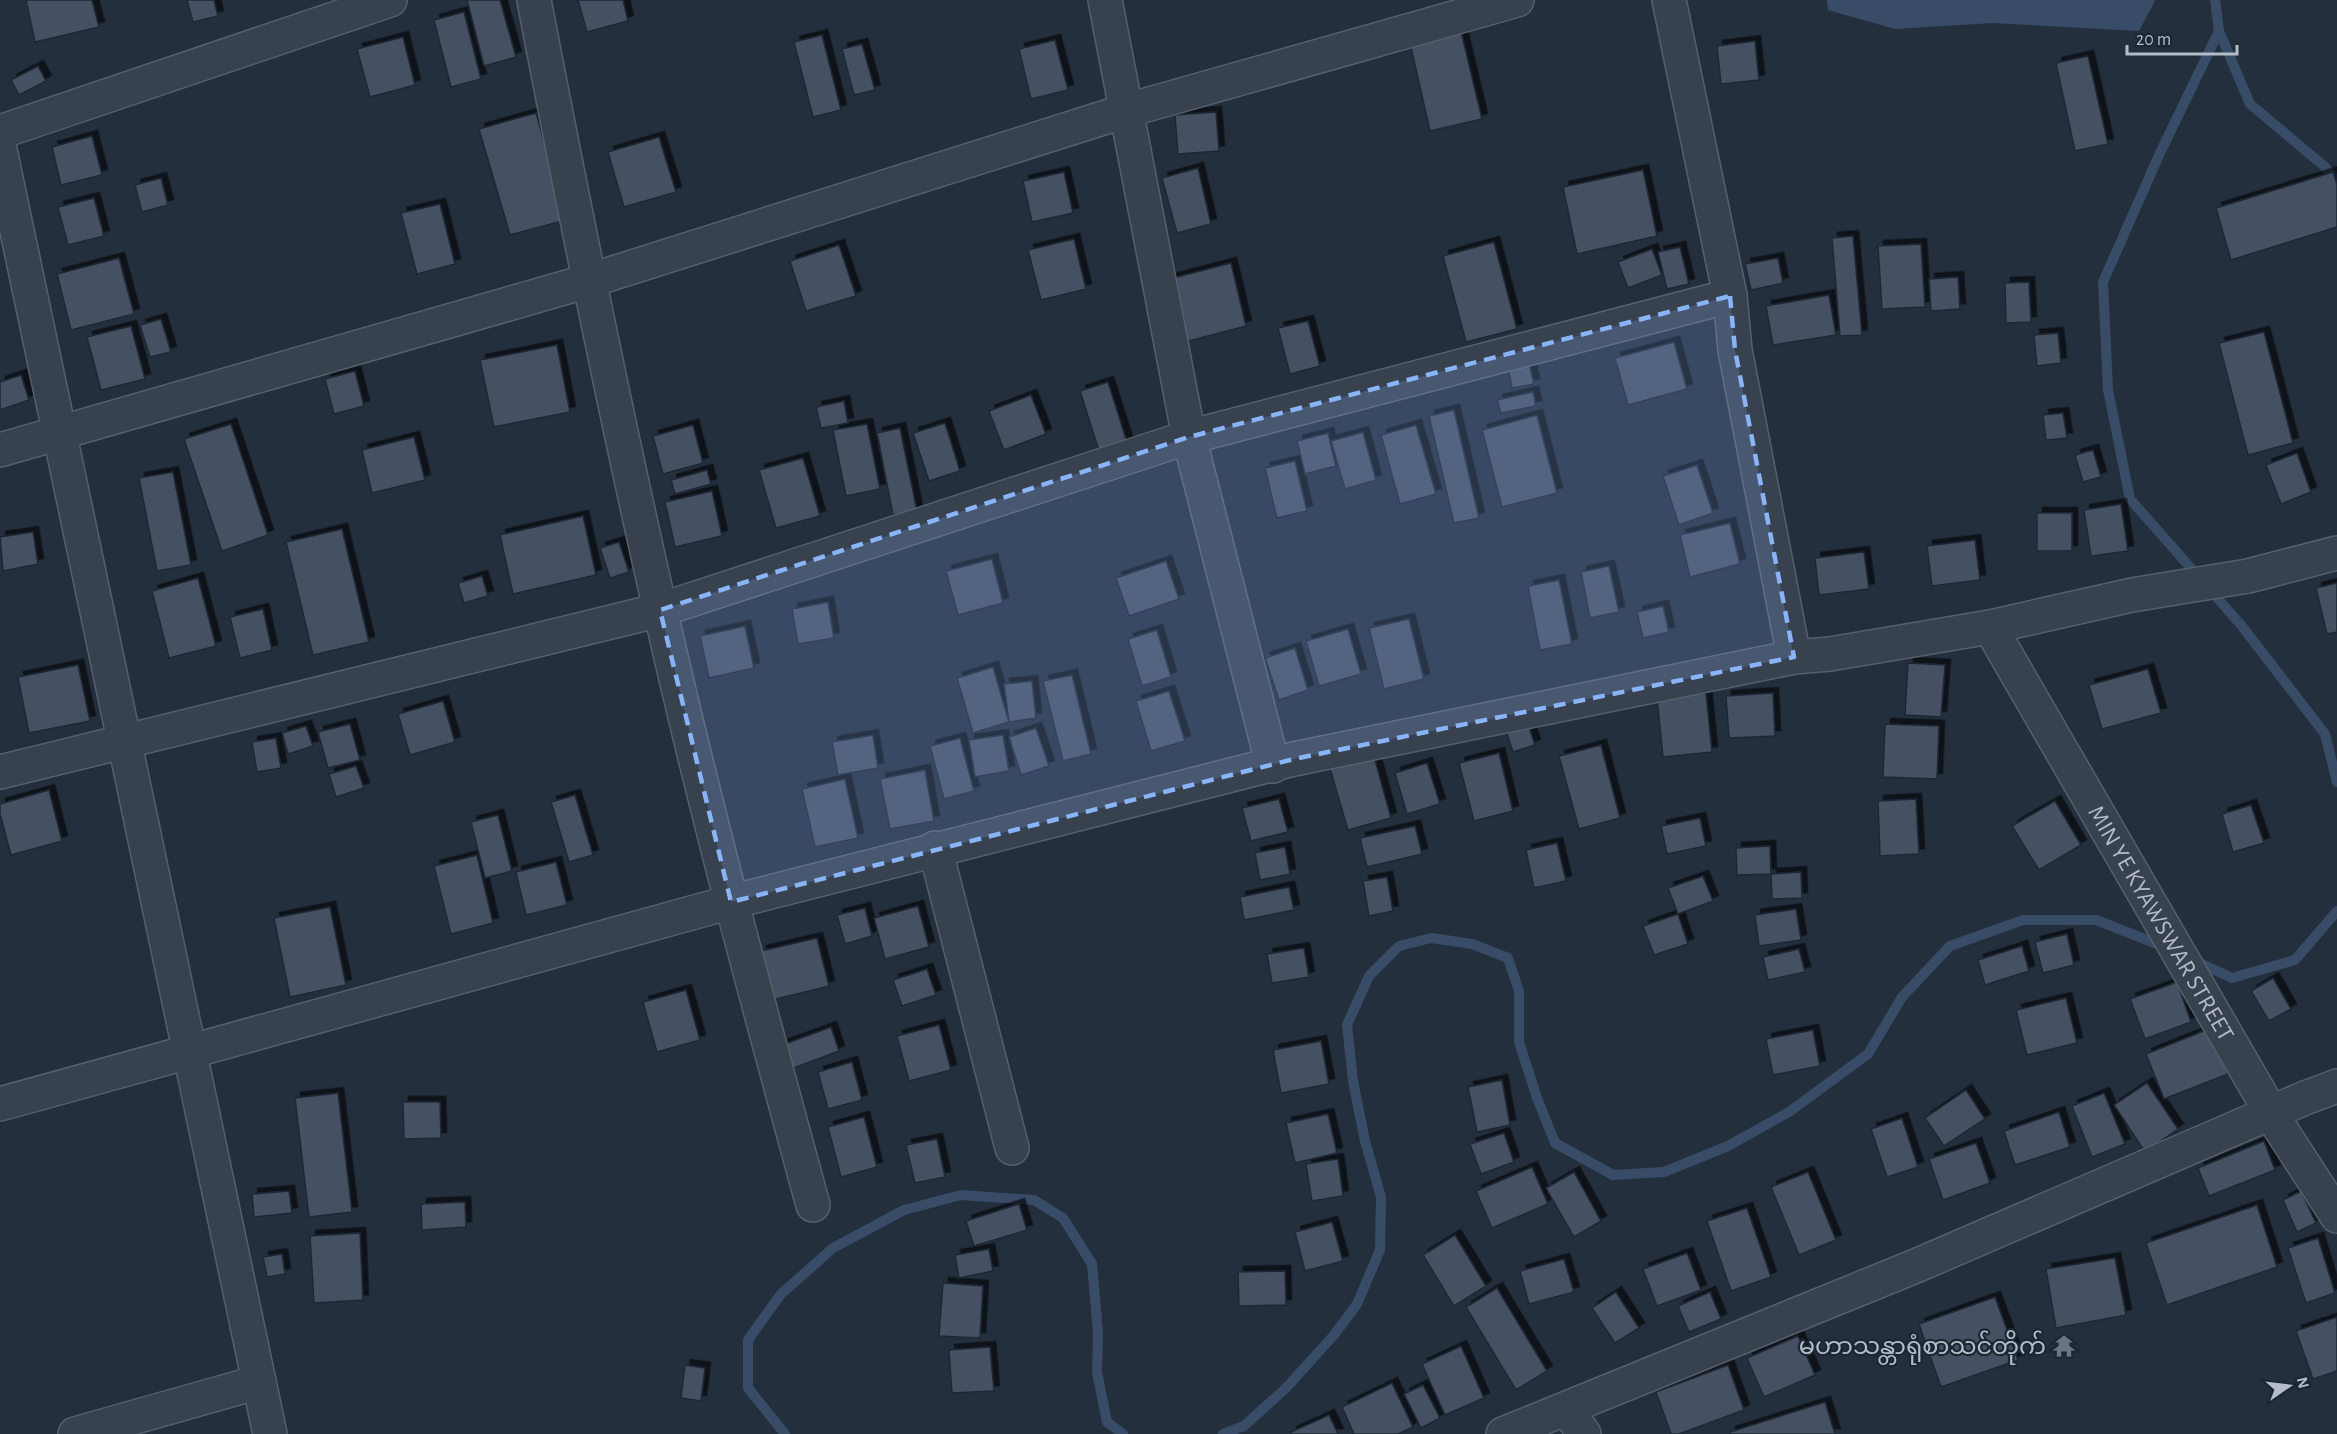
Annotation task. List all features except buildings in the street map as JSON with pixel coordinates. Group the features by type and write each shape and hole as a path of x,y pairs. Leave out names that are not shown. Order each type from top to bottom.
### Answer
{"street":[{"path":"0,132 390,0"},
{"path":"534,0 588,281 660,610 731,902 813,1205"},
{"path":"1105,0 1189,437 1273,765"},
{"path":"0,450 588,281 1125,111 1517,0"},
{"path":"1669,0 1730,296 1735,350 1794,657"},
{"path":"0,150 270,1434"},
{"path":"0,772 660,610 1189,437 1730,296"},
{"path":"0,1104 731,902 1294,759 1794,657 1830,654 1990,627 2132,595 2248,576 2337,553"},
{"name":"MIN YE KYAWSWAR STREET","path":"1990,627 2272,1113 2337,1216"},
{"path":"935,849 1012,1148"},
{"path":"1503,1434 1576,1422 1918,1265 2337,1086"},
{"path":"75,1434 259,1382"}],"highlighted area":[{"path":"1730,296 1735,350 1794,657 1294,759 731,902 660,610 1189,437"}],"water":[{"path":"1827,0 2155,1 2139,31 1993,23 1895,29 1828,10"}],"waterway":[{"path":"2215,0 2219,31 2160,153 2103,282 2108,390 2130,499 2241,625 2325,734 2337,782"},
{"path":"2219,31 2250,104 2324,166 2337,182"},
{"path":"2193,960 2232,978 2295,960 2337,911"},
{"path":"1223,1434 1244,1426 1287,1387 1334,1335 1357,1304 1380,1250 1381,1197 1365,1141 1353,1081 1347,1025 1369,976 1399,946 1431,938 1472,944 1508,958 1519,991 1519,1042 1537,1098 1555,1143 1613,1175 1664,1172 1728,1146 1789,1112 1868,1054 1902,997 1950,946 2023,920 2096,920 2165,947"},
{"path":"785,1434 748,1388 748,1340 781,1294 833,1248 904,1210 961,1195 1034,1200 1063,1218 1092,1264 1098,1332 1097,1372 1107,1422 1123,1434"}],"place":[{"name":"မဟာသန္တာရုံစာသင်တိုက်","path":"2064,1346"}]}
